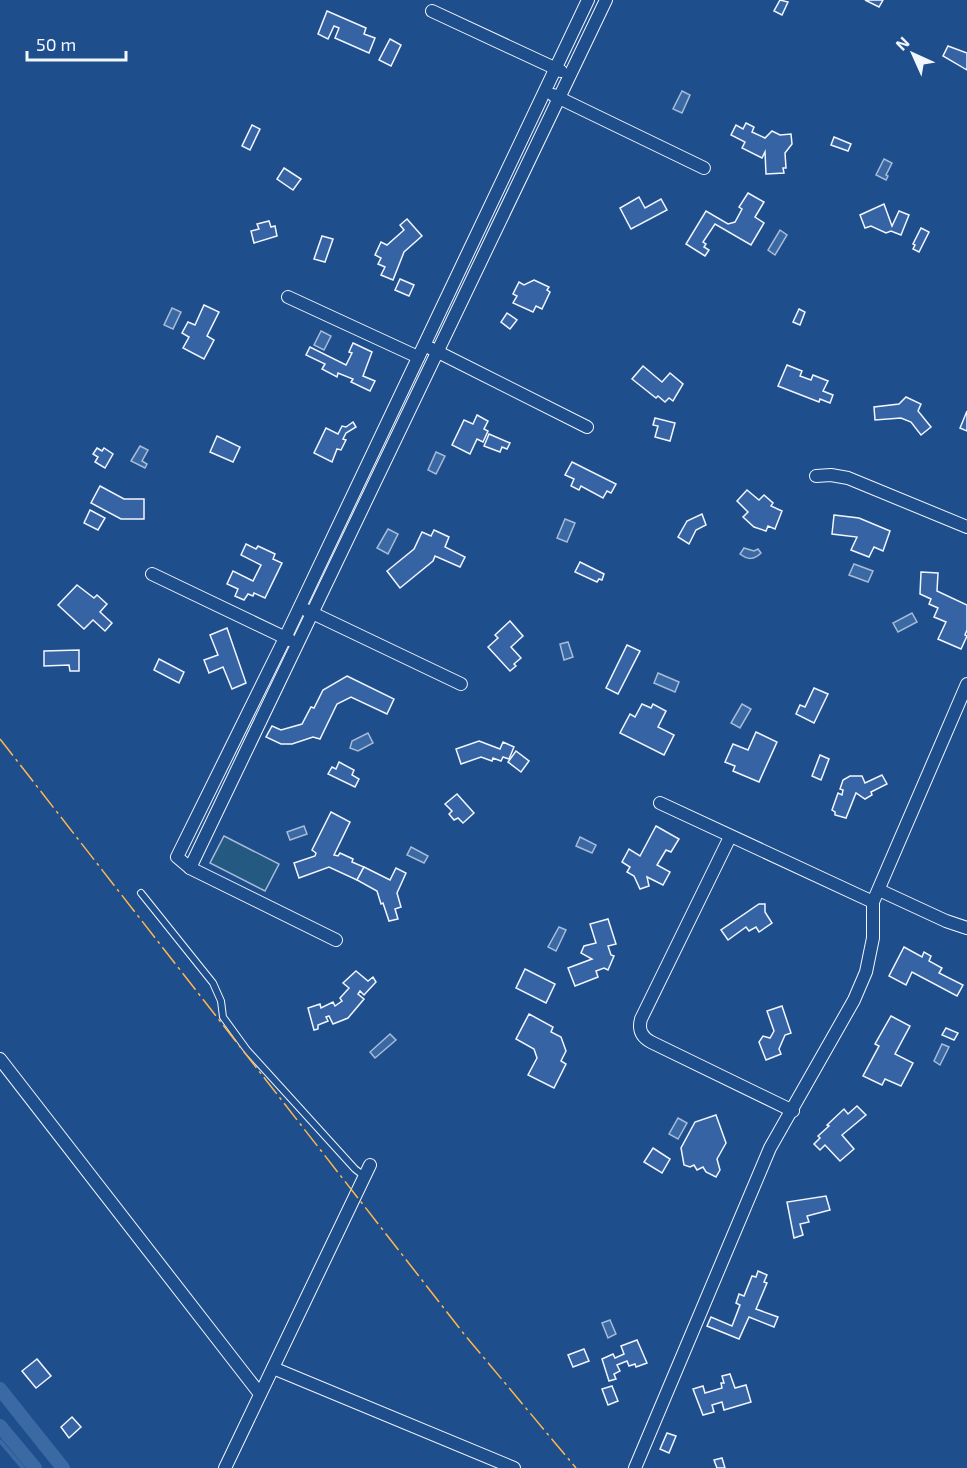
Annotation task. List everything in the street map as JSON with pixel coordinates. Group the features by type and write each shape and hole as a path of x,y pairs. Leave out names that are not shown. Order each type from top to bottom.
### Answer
{"street":[{"path":"336,940 190,868 177,857 285,638 588,0"},
{"path":"190,868 606,0"},
{"path":"432,11 571,75"},
{"path":"544,90 704,168"},
{"path":"288,297 421,351 437,352 587,427"},
{"path":"816,476 831,475 848,478 967,527"},
{"path":"152,574 297,644"},
{"path":"299,607 461,684"},
{"path":"635,1468 770,1148 854,1000 866,972 873,938 876,896 967,684"},
{"path":"660,804 730,837 876,896 967,928"},
{"path":"730,837 641,1019 641,1031 643,1036 651,1042 793,1111"},
{"path":"0,1059 260,1394"},
{"path":"225,1468 367,1171"},
{"path":"273,1368 514,1468"}],"lane":[{"path":"141,893 213,983 221,1001 222,1017 247,1050 355,1169 367,1171"}],"shaded area":[{"path":"682,91 690,95 682,113 673,109"},
{"path":"884,159 892,163 886,180 876,175"},
{"path":"780,230 787,235 775,255 768,250"},
{"path":"172,308 181,312 173,329 164,325"},
{"path":"321,331 331,336 324,350 314,345"},
{"path":"140,446 148,450 142,461 147,464 145,468 131,461"},
{"path":"436,452 445,456 436,474 428,470"},
{"path":"565,519 575,523 567,542 557,538"},
{"path":"388,529 398,534 388,554 377,548"},
{"path":"744,548 754,551 758,549 761,553 756,557 748,558 740,554"},
{"path":"854,564 873,571 868,582 849,575"},
{"path":"912,613 917,622 898,632 893,623"},
{"path":"568,642 573,657 564,660 560,644"},
{"path":"658,673 679,682 675,692 654,683"},
{"path":"742,704 751,709 740,728 731,723"},
{"path":"368,733 373,743 358,751 350,748 352,741"},
{"path":"304,826 307,834 290,840 287,832"},
{"path":"224,836 279,864 265,891 210,863"},
{"path":"580,837 596,845 592,853 576,846"},
{"path":"411,847 428,856 424,863 407,855"},
{"path":"559,927 566,930 556,951 548,947"},
{"path":"390,1034 396,1040 375,1058 370,1052"},
{"path":"942,1044 949,1047 940,1065 934,1061"},
{"path":"678,1118 687,1123 678,1139 669,1134"},
{"path":"610,1320 616,1334 608,1338 602,1323"}],"building":[{"path":"780,0 788,2 782,15 774,11"},
{"path":"865,0 883,0 879,7"},
{"path":"327,11 366,28 364,34 375,38 369,53 335,38 339,28 334,26 328,39 318,34"},
{"path":"390,39 401,45 391,66 379,60"},
{"path":"948,46 967,53 967,70 943,56"},
{"path":"746,123 754,127 752,132 765,138 772,131 780,135 791,134 792,144 785,153 784,173 766,174 765,152 762,158 742,148 745,142 731,135 736,125 743,129"},
{"path":"252,125 260,129 250,150 242,146"},
{"path":"834,137 851,144 848,151 831,145"},
{"path":"284,168 301,179 293,190 277,179"},
{"path":"748,193 764,202 755,217 764,223 751,245 715,224 703,242 706,244 704,247 709,250 705,256 686,244 706,211 728,224 735,222 742,209 739,207"},
{"path":"639,197 645,208 661,199 667,210 631,229 620,208"},
{"path":"884,204 892,226 899,211 909,215 901,235 891,231 886,233 871,226 865,228 860,215"},
{"path":"407,219 422,236 404,252 393,280 381,275 385,267 378,264 381,258 375,255 381,242 387,245 404,230 400,225"},
{"path":"269,221 271,227 275,226 277,236 254,243 251,231 259,229 257,224"},
{"path":"921,228 929,232 919,252 913,249 915,245 913,244"},
{"path":"322,236 333,239 325,262 314,259"},
{"path":"400,279 414,285 409,296 395,290"},
{"path":"534,280 549,287 547,290 550,292 542,309 536,306 533,312 513,303 517,296 513,294 519,282 524,285"},
{"path":"204,305 219,312 207,336 214,340 204,359 183,348 189,337 182,333 188,322 195,325"},
{"path":"799,309 805,312 800,325 793,322"},
{"path":"507,313 517,320 510,329 501,322"},
{"path":"353,343 372,352 363,376 375,381 370,391 351,382 353,379 338,373 337,377 322,369 325,364 306,355 310,347 346,365 352,353 349,352"},
{"path":"787,365 802,371 800,376 811,380 813,375 828,381 823,391 833,395 830,403 820,399 819,402 778,386"},
{"path":"643,366 662,382 670,373 683,384 673,401 669,398 665,402 658,396 656,398 632,379"},
{"path":"906,397 921,404 918,411 931,427 921,435 911,422 901,418 875,420 874,407 899,404"},
{"path":"967,411 967,431 960,428"},
{"path":"477,415 488,421 484,429 488,431 483,442 477,439 470,454 452,445 464,420 473,424"},
{"path":"655,418 675,423 670,441 655,437 658,426 653,425"},
{"path":"353,422 356,427 346,433 343,439 346,440 341,450 337,449 332,462 314,453 326,428 338,434 342,426 346,427"},
{"path":"489,434 510,443 507,449 502,447 500,452 484,446"},
{"path":"217,436 240,447 233,462 210,452"},
{"path":"97,448 102,451 104,448 113,454 105,468 95,462 98,457 93,454"},
{"path":"572,462 616,484 611,493 607,491 603,498 581,486 579,490 571,486 574,479 565,475"},
{"path":"100,486 124,499 144,499 144,519 121,519 91,503"},
{"path":"747,490 759,500 764,495 773,503 771,506 782,511 775,529 768,526 766,531 754,527 743,517 748,512 737,501"},
{"path":"90,510 105,518 98,530 84,523"},
{"path":"702,514 706,525 696,530 689,544 678,537 687,521"},
{"path":"834,515 859,518 890,531 883,551 874,547 869,557 851,550 857,537 832,534"},
{"path":"434,530 449,537 445,547 465,557 460,567 435,556 433,561 400,588 387,571 414,549 422,532 431,536"},
{"path":"246,544 256,549 258,546 275,554 273,559 282,563 265,598 254,593 253,596 248,594 244,600 235,596 238,589 227,584 233,571 253,581 261,565 241,555"},
{"path":"580,562 604,574 602,580 599,579 597,582 575,572"},
{"path":"921,572 938,573 937,591 967,605 965,635 967,636 961,649 938,639 946,622 934,617 938,608 929,604 931,599 920,594"},
{"path":"77,585 94,598 97,595 107,604 100,612 112,623 105,631 93,620 84,629 58,605"},
{"path":"510,621 523,636 511,647 521,658 510,671 488,647 498,638 495,635"},
{"path":"227,628 246,683 232,689 223,667 209,673 204,660 218,655 210,635"},
{"path":"627,645 640,651 618,694 606,688"},
{"path":"79,650 79,671 70,671 69,665 44,666 44,651"},
{"path":"159,659 184,672 179,683 154,670"},
{"path":"347,676 394,699 387,714 351,697 337,704 320,739 313,737 292,744 281,744 266,737 272,726 281,730 302,724 311,707 314,708 323,690"},
{"path":"814,688 828,694 814,723 796,714 800,705 805,707"},
{"path":"642,704 651,708 653,704 666,711 658,727 674,735 664,755 620,733 630,714 635,717"},
{"path":"756,732 777,742 759,782 733,771 735,766 725,762 733,744 748,750"},
{"path":"479,741 500,749 503,742 514,747 509,759 503,757 501,761 493,758 492,761 481,757 461,764 456,749"},
{"path":"516,751 529,761 521,772 508,762"},
{"path":"820,755 829,759 821,780 812,776"},
{"path":"339,762 354,770 352,775 359,779 355,787 328,774 332,767 336,769"},
{"path":"882,775 887,784 871,792 872,795 865,799 856,793 846,818 835,815 832,810 838,793 842,795 843,790 840,789 843,780 850,776 862,776 865,783"},
{"path":"457,794 474,813 463,823 458,818 454,820 449,814 452,811 445,804"},
{"path":"331,812 350,822 334,855 338,856 340,853 364,867 357,880 329,867 299,878 294,863 315,856 316,853 312,850"},
{"path":"656,826 679,839 671,852 666,850 657,865 670,872 663,885 647,877 649,886 640,889 634,876 627,872 630,867 622,862 629,849 640,856"},
{"path":"364,867 390,880 396,868 406,873 397,893 401,907 395,909 398,919 389,921 377,891 357,880"},
{"path":"759,904 765,904 765,912 772,923 759,932 756,927 749,931 746,927 728,940 721,930"},
{"path":"608,919 616,944 608,946 611,955 614,956 608,970 604,968 596,971 598,977 575,986 568,968 592,959 581,953 584,946 596,943 590,924"},
{"path":"904,947 922,957 924,952 931,956 929,961 942,968 939,973 963,985 957,996 912,972 906,985 889,976"},
{"path":"525,969 555,984 546,1003 516,988"},
{"path":"356,971 368,981 373,977 376,982 364,995 360,991 358,994 364,999 348,1018 333,1024 329,1016 326,1017 328,1021 318,1025 318,1029 314,1030 308,1008 320,1004 321,1008 333,1002 335,1006 342,1001 340,998 349,988 343,983"},
{"path":"782,1006 791,1033 785,1035 779,1049 781,1054 766,1060 759,1042 763,1036 770,1038 774,1031 767,1011"},
{"path":"529,1014 553,1027 551,1032 561,1037 566,1051 561,1061 566,1064 554,1088 528,1075 537,1058 534,1049 516,1039"},
{"path":"891,1016 910,1026 895,1054 913,1063 901,1086 885,1079 882,1085 863,1076 879,1046 875,1044"},
{"path":"946,1028 958,1033 954,1040 942,1035"},
{"path":"857,1106 866,1115 842,1135 854,1149 840,1161 825,1145 820,1150 814,1144 820,1138 818,1136 829,1126 827,1125 844,1109 848,1114"},
{"path":"716,1115 726,1143 717,1159 720,1170 716,1177 706,1172 703,1167 697,1170 694,1165 690,1167 684,1165 681,1148 695,1122"},
{"path":"653,1148 670,1159 662,1173 644,1162"},
{"path":"826,1196 830,1210 807,1216 809,1222 800,1224 803,1235 794,1238 787,1202"},
{"path":"758,1271 767,1275 764,1282 767,1283 756,1309 778,1317 774,1327 749,1317 739,1339 707,1326 711,1317 732,1326 740,1305 736,1303 739,1294 744,1296 752,1276 756,1277"},
{"path":"637,1340 647,1363 636,1367 635,1364 629,1366 627,1361 617,1365 620,1371 614,1374 616,1379 609,1381 602,1359 613,1354 615,1358 624,1354 621,1346"},
{"path":"584,1349 589,1361 573,1367 568,1355"},
{"path":"37,1359 51,1376 36,1388 22,1371"},
{"path":"730,1374 735,1388 746,1385 751,1402 724,1410 722,1402 712,1405 714,1412 703,1415 693,1389 703,1386 705,1393 722,1388 721,1383 724,1383 722,1376"},
{"path":"612,1386 618,1401 608,1405 602,1389"},
{"path":"72,1417 81,1427 69,1438 61,1427"},
{"path":"667,1433 676,1436 669,1453 660,1449"},
{"path":"722,1458 725,1468 717,1468 714,1460"}],"waterway":[{"path":"0,1389 63,1468"},
{"path":"0,1426 35,1468"},
{"path":"0,1441 23,1468"}],"power":[{"path":"0,739 464,1334 576,1468"}]}
